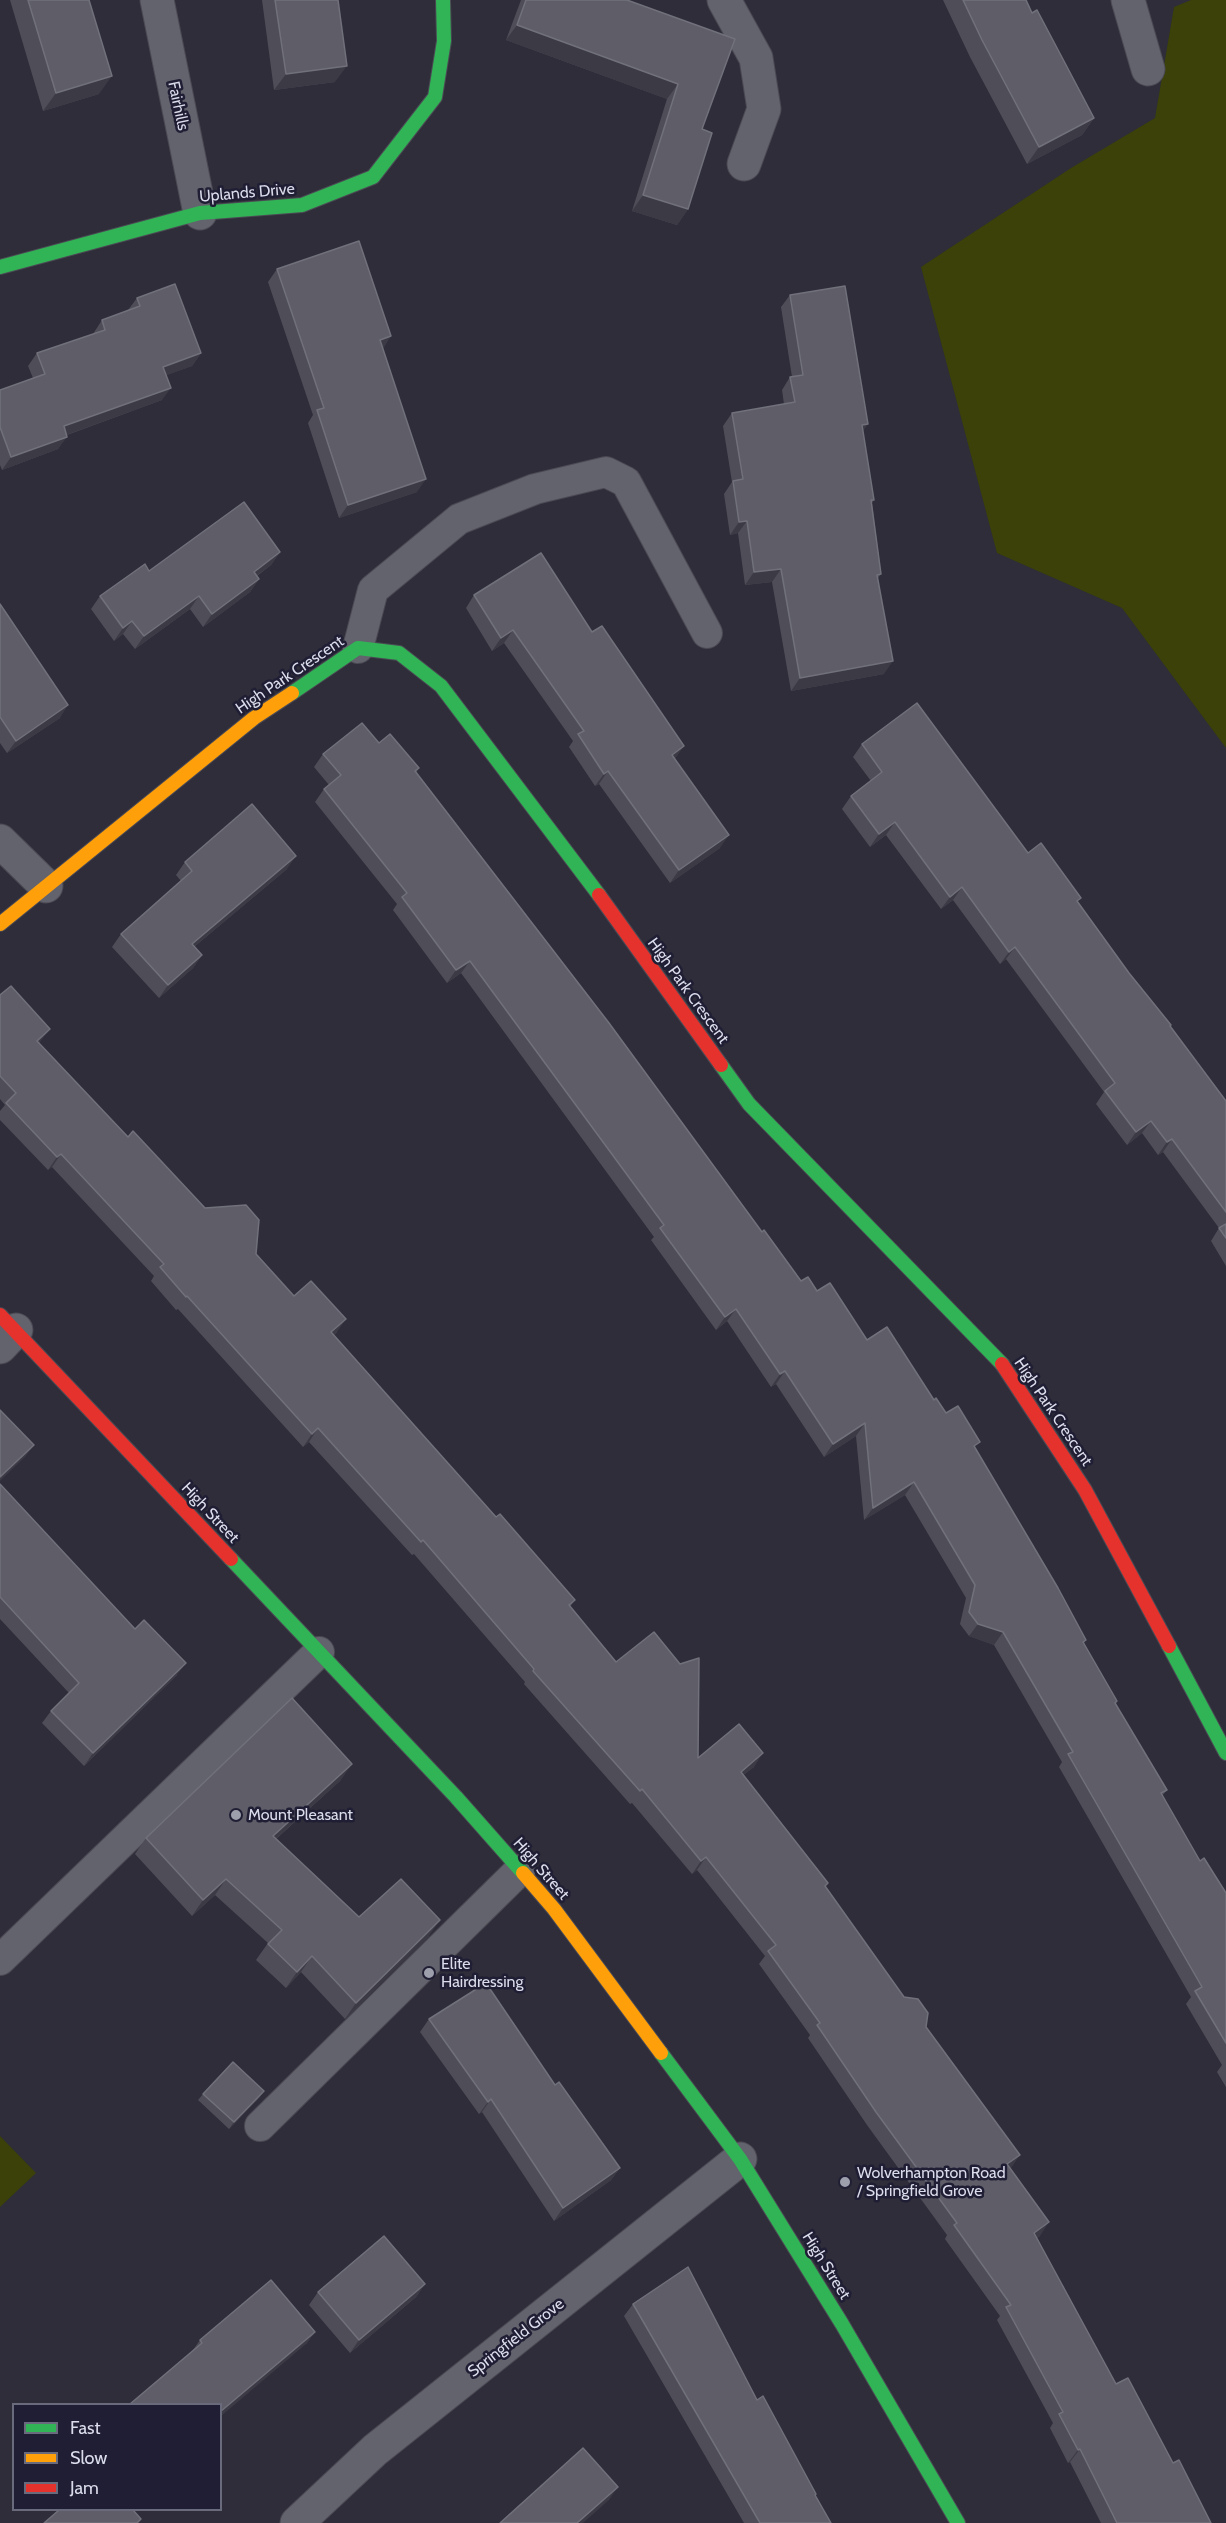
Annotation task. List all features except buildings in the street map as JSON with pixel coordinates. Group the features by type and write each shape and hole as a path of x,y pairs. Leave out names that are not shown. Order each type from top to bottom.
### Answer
{"street":[{"name":"Fairhills","path":"157,0 200,213"},
{"name":"Uplands Drive","path":"0,267 200,213 302,205 373,177 435,97 444,41 443,0"},
{"path":"724,0 756,58 764,109 744,164"},
{"path":"1128,0 1148,69"},
{"name":"High Park Crescent","path":"0,924 254,718 358,648 399,653 441,686 581,871 749,1104 1003,1366 1086,1490 1226,1753"},
{"path":"0,842 46,886"},
{"name":"High Street","path":"5,1331 319,1652 456,1797 554,1908 740,2160 842,2324 958,2523"},
{"name":"Springfield Grove","path":"297,2523 375,2450 740,2160"}],"lane":[{"path":"358,648 374,590 459,519 535,489 606,472 626,482 707,633"},
{"path":"0,1960 319,1652"},
{"path":"260,2126 520,1870"}],"green space":[{"path":"1191,0 1226,0 1226,748 1122,608 997,553 921,267 1071,168 1155,118 1174,7"},
{"path":"0,2136 36,2173 0,2207"}],"traffic: fast":[{"path":"0,267 200,213 302,205 373,177 435,97 444,41 443,0"},
{"path":"292,693 358,648 399,653 441,686 599,895"},
{"path":"721,1065 749,1104 1002,1364"},
{"path":"231,1559 456,1797 523,1873"},
{"path":"1169,1646 1226,1753"},
{"path":"661,2053 740,2159 842,2324 958,2523"}],"traffic: slow":[{"path":"0,924 254,718 292,693"},
{"path":"523,1873 554,1909 661,2053"}],"traffic: jam":[{"path":"599,895 721,1065"},
{"path":"0,1315 231,1559"},
{"path":"1002,1364 1085,1490 1169,1646"}],"place":[{"name":"Mount Pleasant","path":"236,1815"},
{"name":"Elite Hairdressing","path":"429,1973"},
{"name":"Wolverhampton Road / Springfield Grove","path":"845,2182"}]}
